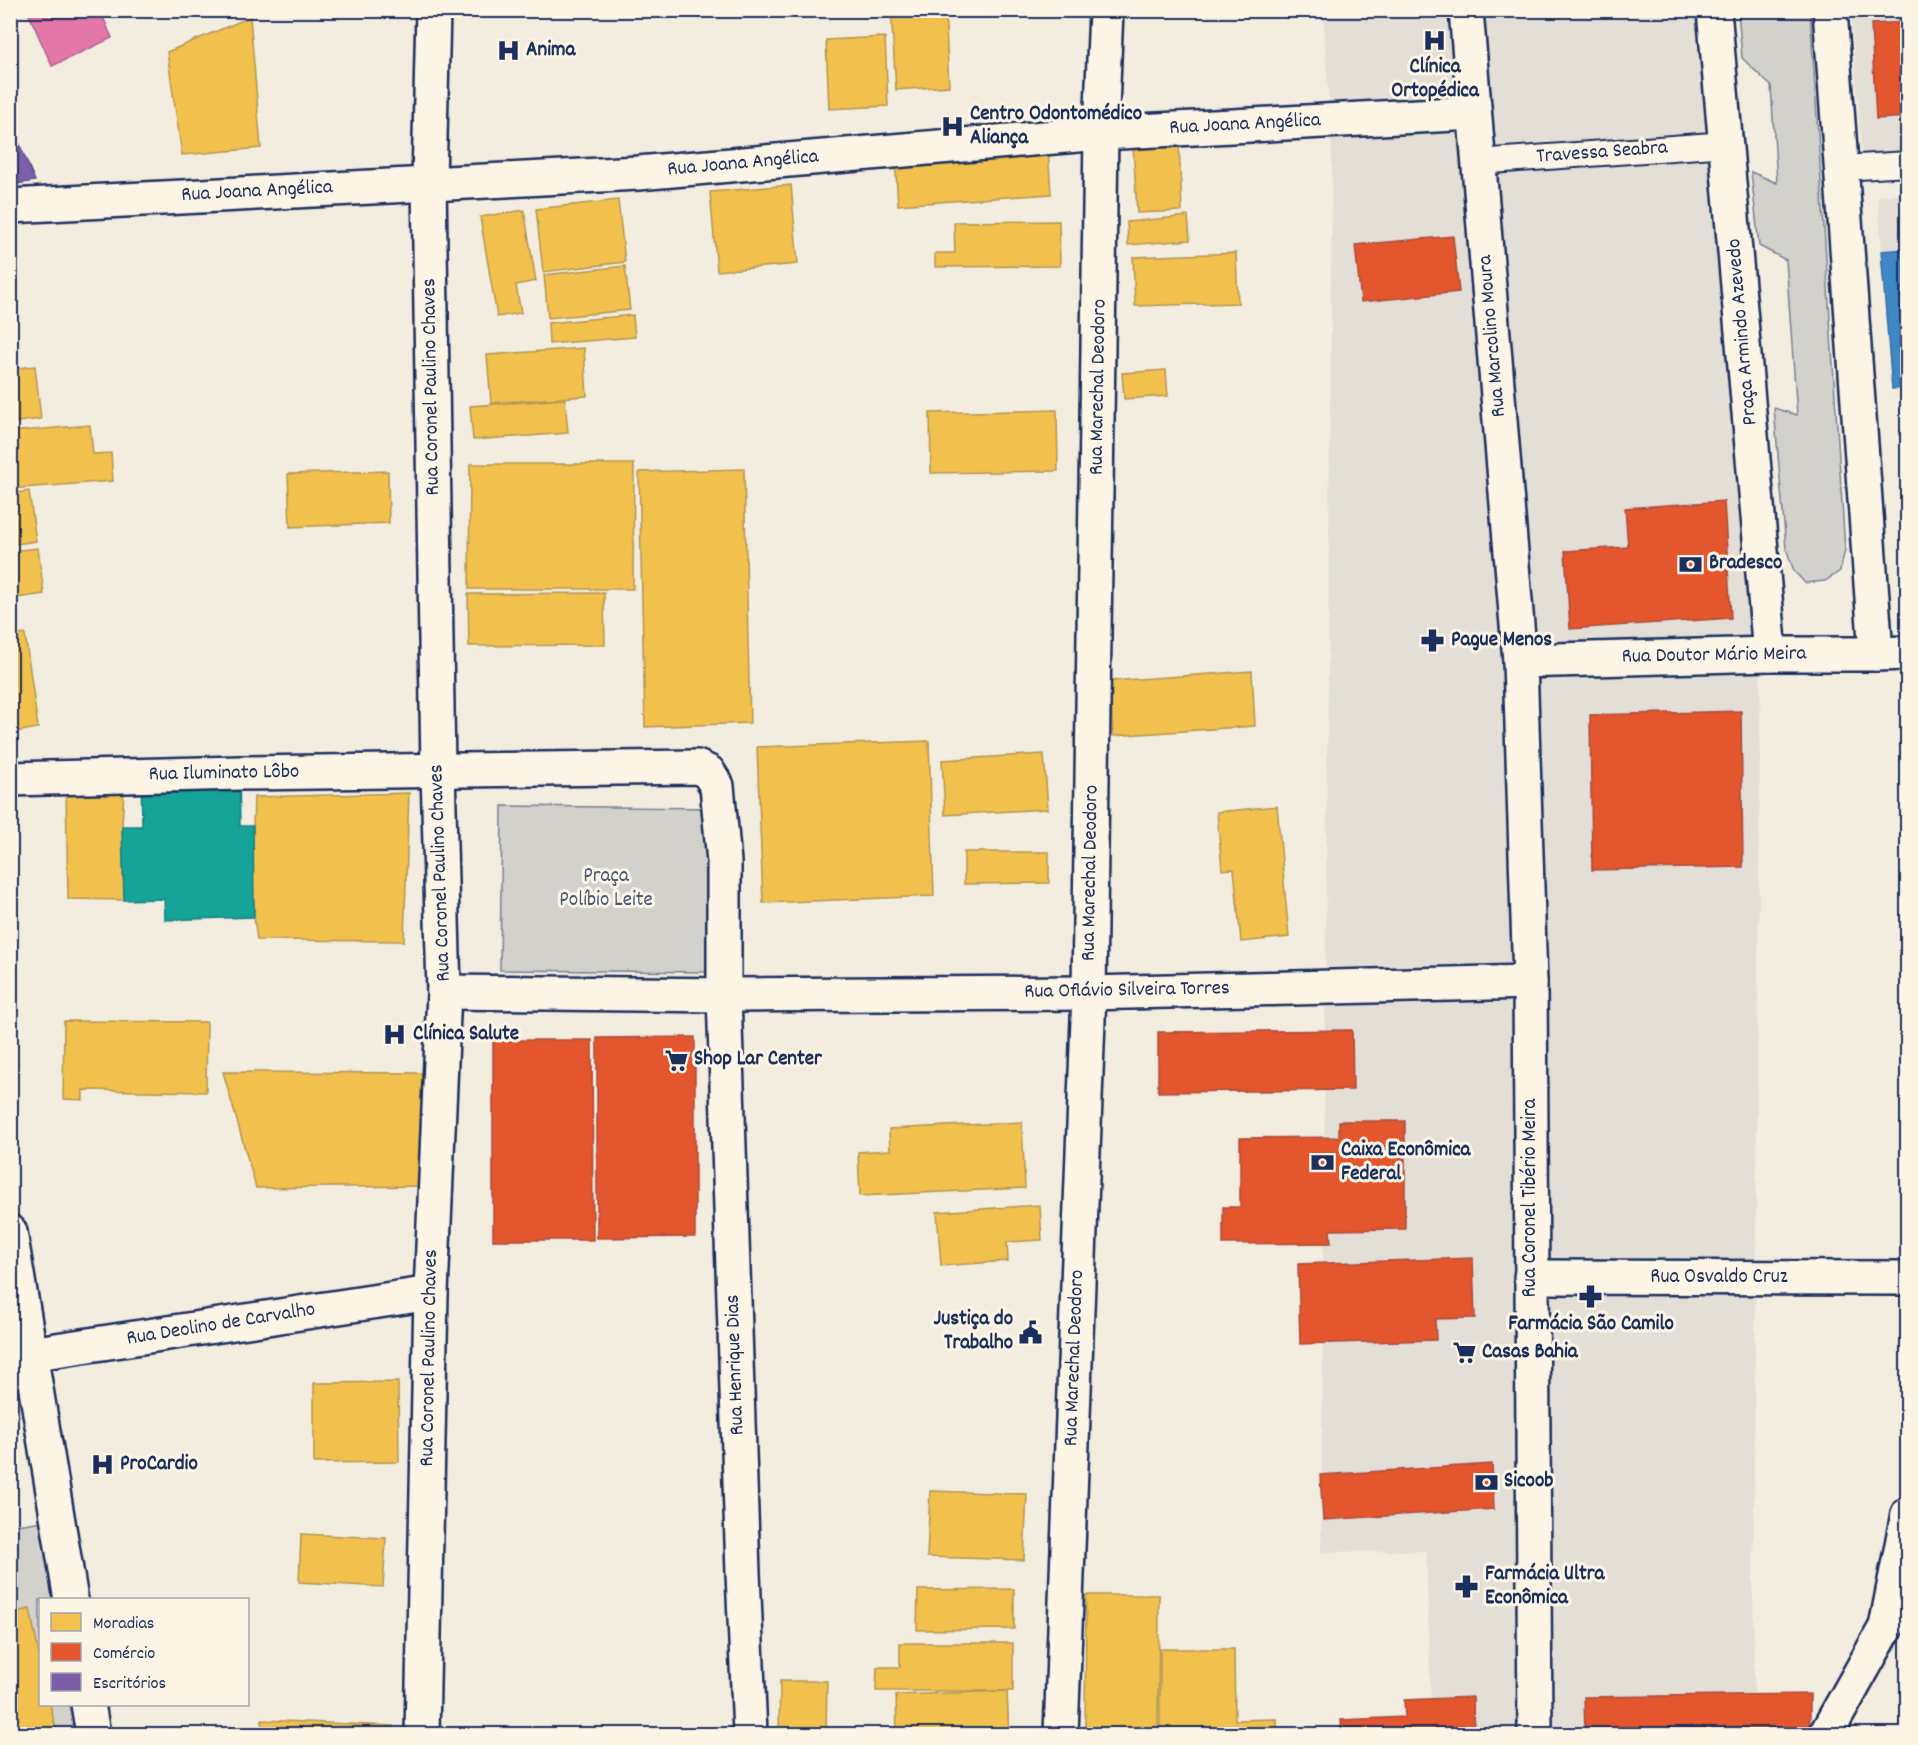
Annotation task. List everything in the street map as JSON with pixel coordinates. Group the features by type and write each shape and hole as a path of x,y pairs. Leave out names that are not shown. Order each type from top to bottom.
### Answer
{"street":[{"name":"Rua Coronel Paulino Chaves","path":"422,1734 431,1293 444,992 438,771 429,182 433,10"},
{"name":"Rua Marechal Deodoro","path":"1061,1734 1089,993 1100,346 1101,133 1106,10"},
{"name":"Rua Marcolino Moura","path":"1467,10 1520,661"},
{"name":"Praça Armindo Azevedo","path":"1714,10 1770,654"},
{"path":"1830,10 1842,168 1892,653"},
{"name":"Rua Joana Angélica","path":"10,206 429,182 638,173 1101,133 1474,113"},
{"name":"Travessa Seabra","path":"1478,162 1727,144"},
{"path":"1842,168 1908,164"},
{"name":"Rua Doutor Mário Meira","path":"1520,661 1892,653"},
{"name":"Rua Coronel Tibério Meira","path":"1520,661 1530,982 1535,1734"},
{"path":"438,771 697,767 708,772 717,786 724,862 724,995 444,992"},
{"name":"Rua Iluminato Lôbo","path":"10,780 239,773 438,771"},
{"name":"Rua Oflávio Silveira Torres","path":"724,995 1089,993 1530,982"},
{"name":"Rua Henrique Dias","path":"724,995 742,1573 750,1734"},
{"path":"10,1232 21,1355 71,1598"},
{"name":"Rua Osvaldo Cruz","path":"1531,1277 1908,1278"},
{"name":"Rua Deolino de Carvalho","path":"21,1355 431,1293"},
{"path":"1826,1734 1886,1627 1908,1514"},
{"path":"88,1706 93,1734"}],"shaded area":[{"path":"1323,11 1699,11 1761,635 1753,1592 1755,1734 1432,1734 1426,1551 1321,1552 1332,155"},
{"path":"1851,11 1907,11 1907,168 1863,171"},
{"path":"1907,194 1907,388 1892,389 1878,196"}],"green space":[{"path":"1738,11 1810,11 1845,550 1840,571 1825,581 1805,583 1794,571 1786,548 1774,408 1797,415 1786,260 1759,246 1751,172 1777,183 1771,86 1742,58"},
{"name":"Praça Políbio Leite","path":"502,806 713,808 710,972 500,970"},
{"path":"50,1520 64,1598 39,1598 39,1706 82,1706 88,1734 11,1734 10,1526"}],"building: Moradias":[{"path":"891,10 945,10 949,86 896,90"},
{"path":"250,17 261,148 182,155 167,52"},
{"path":"885,37 888,106 829,109 826,40"},
{"path":"1179,143 1182,211 1137,213 1133,145"},
{"path":"1048,148 1051,194 898,205 895,159"},
{"path":"791,185 798,264 717,271 710,192"},
{"path":"618,200 625,262 543,272 536,209"},
{"path":"524,210 536,281 516,285 521,313 497,317 480,217"},
{"path":"1188,216 1190,240 1128,245 1127,222"},
{"path":"1059,221 1060,266 935,267 935,253 955,253 954,222"},
{"path":"1236,253 1238,303 1135,306 1133,257"},
{"path":"625,266 630,310 548,318 544,275"},
{"path":"633,315 635,337 549,344 548,323"},
{"path":"584,348 587,396 491,403 487,355"},
{"path":"35,366 41,419 10,423 10,369"},
{"path":"1166,370 1168,396 1124,399 1122,373"},
{"path":"565,399 568,433 473,440 470,406"},
{"path":"1057,410 1058,471 931,473 930,413"},
{"path":"90,425 93,454 111,453 113,481 10,489 10,432"},
{"path":"470,464 634,464 633,589 469,589"},
{"path":"744,469 750,723 645,727 639,472"},
{"path":"388,471 389,523 290,527 288,474"},
{"path":"29,491 36,541 10,545 10,494"},
{"path":"38,548 44,594 10,599 10,551"},
{"path":"604,593 605,645 469,646 468,594"},
{"path":"25,634 38,728 10,733 10,636"},
{"path":"1252,671 1255,726 1113,736 1110,681"},
{"path":"929,741 934,896 763,903 757,747"},
{"path":"1044,754 1048,809 945,815 942,760"},
{"path":"124,790 122,826 124,900 68,899 66,791"},
{"path":"409,793 404,941 257,940 254,917 254,797"},
{"path":"1277,806 1289,937 1241,942 1234,869 1222,870 1217,812"},
{"path":"964,852 1049,852 1049,883 964,884"},
{"path":"64,1021 207,1022 206,1092 83,1090 83,1100 63,1099"},
{"path":"223,1072 427,1073 427,1186 256,1188"},
{"path":"1022,1122 1025,1188 860,1196 858,1152 890,1150 889,1129"},
{"path":"1040,1205 1042,1240 1007,1242 1008,1261 941,1266 937,1212"},
{"path":"398,1382 399,1462 314,1463 314,1383"},
{"path":"930,1491 1027,1494 1024,1560 927,1557"},
{"path":"301,1534 386,1538 383,1587 299,1582"},
{"path":"10,1564 19,1604 10,1606"},
{"path":"1014,1589 1014,1629 917,1630 918,1590"},
{"path":"1086,1595 1159,1595 1158,1734 1085,1734"},
{"path":"30,1609 39,1655 39,1706 50,1706 57,1734 10,1734 10,1613"},
{"path":"900,1643 1013,1643 1013,1691 876,1691 877,1667 900,1667"},
{"path":"1160,1649 1234,1649 1235,1720 1277,1719 1277,1734 1160,1734"},
{"path":"780,1681 827,1681 826,1734 779,1734"},
{"path":"1007,1691 1009,1734 897,1734 896,1695"},
{"path":"262,1720 393,1726 393,1734 261,1734"},
{"path":"535,1731 535,1734 464,1734 464,1732"}],"building: Comércio":[{"path":"1908,22 1908,117 1876,119 1871,24"},
{"path":"1453,236 1459,292 1361,302 1355,245"},
{"path":"1724,501 1731,618 1570,629 1565,551 1628,547 1625,508"},
{"path":"1741,711 1743,867 1592,870 1590,715"},
{"path":"1352,1030 1353,1090 1158,1092 1158,1032"},
{"path":"695,1037 695,1237 597,1238 597,1038"},
{"path":"493,1040 592,1040 593,1240 493,1240"},
{"name":"Caixa Econômica Federal","path":"1339,1121 1405,1121 1405,1229 1330,1230 1331,1243 1223,1244 1223,1207 1240,1207 1240,1138 1339,1137"},
{"path":"1473,1258 1475,1318 1435,1319 1436,1340 1300,1344 1298,1264"},
{"path":"1492,1464 1494,1509 1323,1520 1320,1475"},
{"path":"1810,1694 1810,1734 1585,1734 1584,1697"},
{"path":"1473,1697 1474,1734 1342,1734 1341,1720 1405,1717 1404,1700"}],"building: Escritórios":[{"path":"10,122 35,181 10,185"}],"building: Escolas":[{"path":"1908,249 1908,388 1892,389 1881,251"}],"building: Saúde":[{"path":"27,10 100,10 112,38 52,66"}],"building: Público":[{"path":"239,773 240,826 253,826 254,917 165,920 164,899 124,900 122,826 142,826 141,776"}],"place":[{"name":"Clínica Ortopédica","path":"1435,40"},
{"name":"Anima","path":"508,51"},
{"name":"Centro Odontomédico Aliança","path":"952,127"},
{"name":"Bradesco","path":"1691,564"},
{"name":"Pague Menos","path":"1433,641"},
{"name":"Clínica Salute","path":"395,1035"},
{"name":"Shop Lar Center","path":"676,1060"},
{"name":"Caixa Econômica Federal","path":"1323,1163"},
{"name":"Farmácia São Camilo","path":"1591,1297"},
{"name":"Justiça do Trabalho","path":"1031,1332"},
{"name":"Casas Bahia","path":"1464,1353"},
{"name":"ProCardio","path":"102,1465"},
{"name":"Sicoob","path":"1486,1482"},
{"name":"Farmácia Ultra Econômica","path":"1467,1587"}]}
